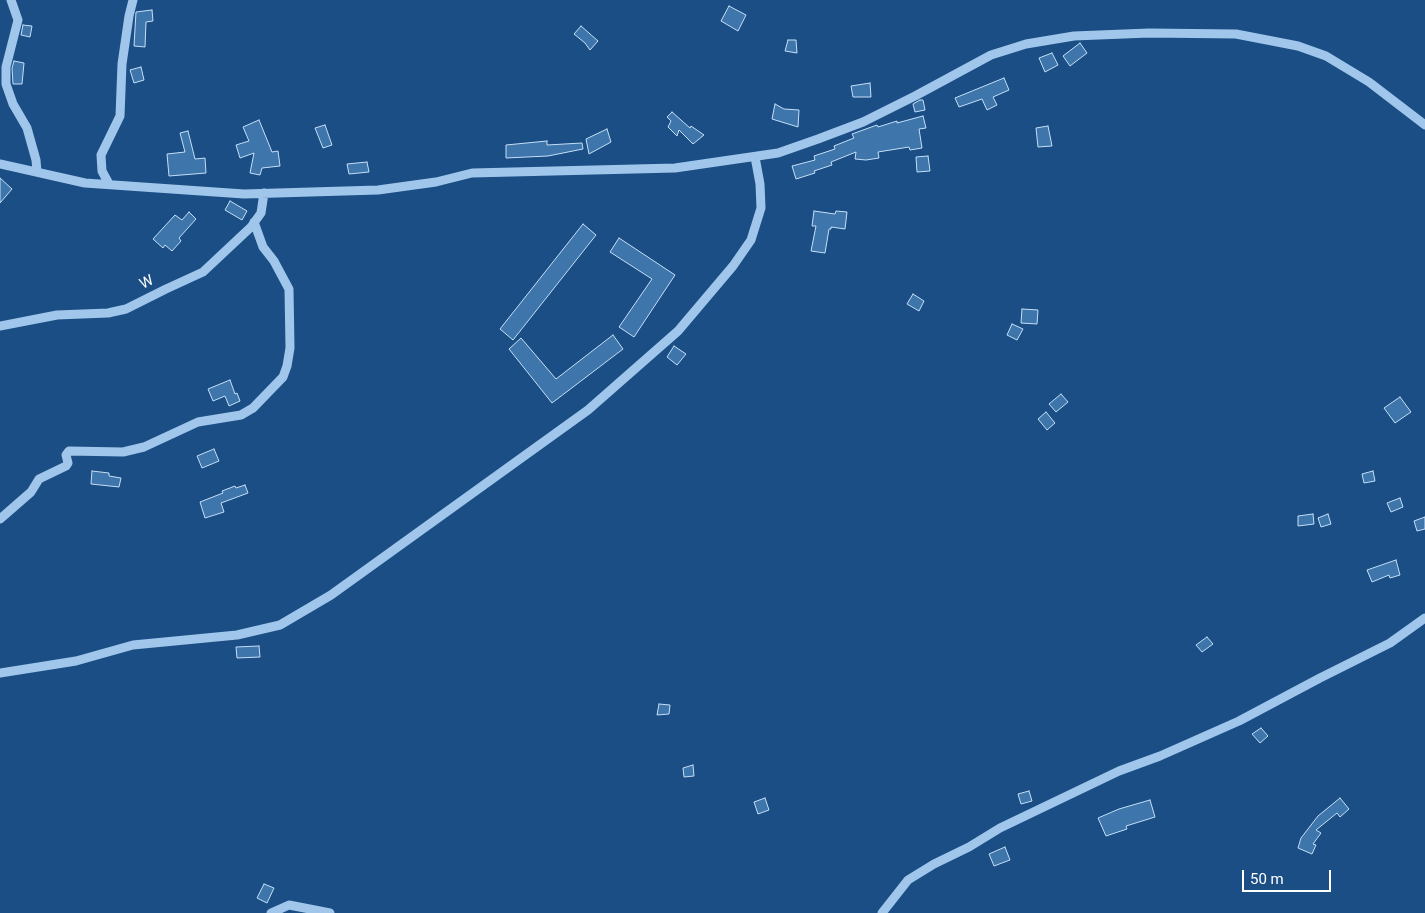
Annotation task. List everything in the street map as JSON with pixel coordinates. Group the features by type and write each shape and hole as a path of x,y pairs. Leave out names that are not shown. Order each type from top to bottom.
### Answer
{"street":[{"path":"11,0 18,20 6,66 6,84 13,104 27,128 36,160 37,172"},
{"path":"110,184 102,171 101,155 120,116 122,64 133,0"},
{"path":"0,164 85,183 244,194 378,190 436,182 472,173 675,168 778,153 863,122 991,55 1026,44 1084,36 1149,33 1236,34 1298,46 1326,56 1369,82 1425,125"},
{"path":"0,673 76,661 133,645 237,635 280,625 331,596 588,410 678,331 733,266 751,240 761,208 760,184 755,157"},
{"name":"W","path":"0,326 57,315 108,313 126,308 203,272 236,243 261,213 264,193"},
{"path":"0,519 31,492 40,479 66,466 68,463 66,455 68,451 122,452 144,447 164,436 198,422 241,415 253,408 283,377 290,348 289,289 274,261 263,247 254,222"},
{"path":"882,913 908,880 934,864 970,847 1000,828 1119,771 1160,756 1239,721 1390,643 1425,618"},
{"path":"271,913 289,905 330,913"}],"building":[{"path":"729,6 746,15 738,31 721,21"},
{"path":"152,10 153,21 146,22 145,47 134,46 136,12"},
{"path":"23,25 32,26 30,37 21,35"},
{"path":"581,26 598,41 590,50 574,34"},
{"path":"788,40 796,40 797,53 785,51"},
{"path":"1080,43 1087,53 1070,66 1063,56"},
{"path":"1052,53 1058,65 1045,72 1039,58"},
{"path":"14,61 24,63 22,84 13,84 12,68"},
{"path":"141,67 144,80 134,83 130,70"},
{"path":"1004,78 1009,90 993,97 997,105 987,110 982,99 959,107 955,98"},
{"path":"870,83 871,97 853,97 851,86"},
{"path":"923,100 925,110 915,112 913,104"},
{"path":"775,104 784,109 799,110 798,127 772,119"},
{"path":"672,112 690,128 691,126 704,135 693,144 679,130 677,136 668,127 671,121 667,117"},
{"path":"923,116 926,128 919,129 922,148 910,150 909,147 878,152 879,158 866,160 855,159 856,152 831,162 832,165 814,171 815,173 796,179 792,166 815,160 814,156 835,149 834,146 854,138 852,134 877,125 878,127"},
{"path":"259,120 272,152 278,151 280,166 262,168 260,175 250,173 254,153 240,158 236,145 249,141 243,127"},
{"path":"325,125 332,145 323,148 315,128"},
{"path":"1048,126 1052,146 1038,147 1036,128"},
{"path":"607,129 611,142 589,154 586,139"},
{"path":"188,131 195,159 205,158 206,173 169,176 167,154 185,152 180,133"},
{"path":"547,141 547,145 582,143 583,149 548,156 506,158 506,145"},
{"path":"928,156 930,171 917,172 916,157"},
{"path":"367,162 369,172 349,174 347,164"},
{"path":"0,178 12,189 0,203"},
{"path":"230,201 247,211 242,220 225,210"},
{"path":"814,211 835,214 836,211 847,212 845,229 831,227 829,229 825,253 811,251 816,226 812,226"},
{"path":"189,212 196,219 179,238 181,241 172,251 165,245 163,248 153,239 175,215 182,220"},
{"path":"583,224 596,235 513,340 500,329"},
{"path":"619,238 675,275 634,337 619,327 652,279 610,252"},
{"path":"913,294 924,301 919,311 907,304"},
{"path":"1022,309 1038,310 1037,324 1021,323"},
{"path":"1012,324 1023,329 1017,340 1007,335"},
{"path":"613,335 623,349 552,403 509,349 521,338 556,379"},
{"path":"674,346 686,354 677,365 667,357"},
{"path":"230,380 235,394 237,393 240,401 229,406 225,396 213,401 208,389"},
{"path":"1061,394 1068,402 1056,412 1049,404"},
{"path":"1400,397 1411,412 1395,423 1384,408"},
{"path":"1046,412 1055,423 1047,430 1038,419"},
{"path":"214,449 219,461 202,468 197,456"},
{"path":"92,471 109,473 109,476 121,478 119,487 91,484"},
{"path":"1373,471 1375,481 1364,483 1362,474"},
{"path":"245,485 248,493 221,503 224,512 205,518 200,502 235,486 236,488"},
{"path":"1400,498 1403,507 1391,512 1387,503"},
{"path":"1313,514 1314,524 1298,526 1298,516"},
{"path":"1328,514 1331,524 1321,527 1318,518"},
{"path":"1425,517 1425,529 1417,531 1414,521"},
{"path":"1396,560 1400,575 1390,578 1389,575 1372,582 1367,570"},
{"path":"1207,637 1213,644 1202,652 1196,645"},
{"path":"259,646 260,657 237,658 236,647"},
{"path":"659,704 670,705 669,714 657,715"},
{"path":"1261,728 1268,736 1260,743 1252,734"},
{"path":"693,765 694,776 684,777 683,768"},
{"path":"1029,791 1032,801 1021,804 1018,794"},
{"path":"765,798 769,810 758,814 754,802"},
{"path":"1340,798 1349,809 1340,817 1337,813 1316,830 1321,833 1313,844 1316,845 1312,854 1298,848 1301,838 1318,816"},
{"path":"1150,800 1155,817 1126,826 1127,829 1106,836 1098,818 1119,809"},
{"path":"1005,847 1010,860 994,866 989,854"},
{"path":"264,884 274,888 267,903 257,898"}]}
